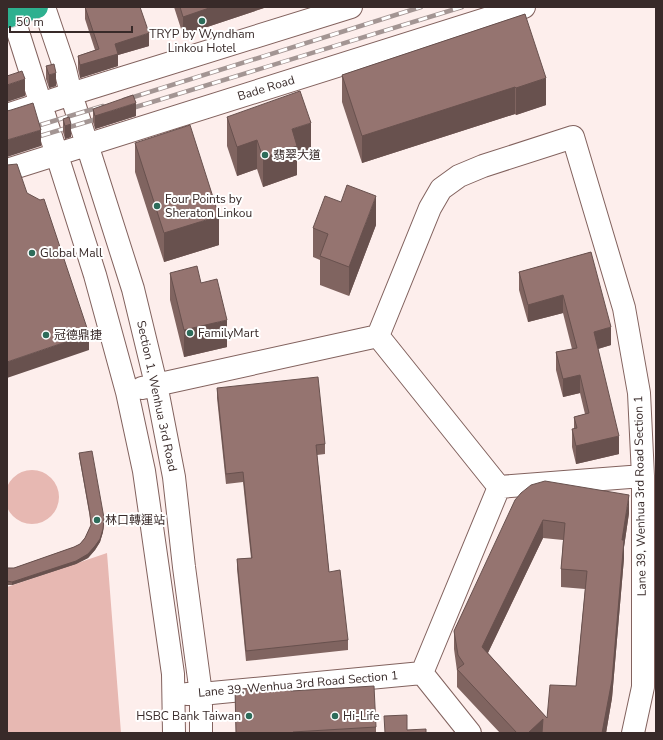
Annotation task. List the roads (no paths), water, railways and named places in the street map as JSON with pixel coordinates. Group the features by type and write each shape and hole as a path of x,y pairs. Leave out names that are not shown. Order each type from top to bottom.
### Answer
{"highway":[{"path":"7,17 37,7"}],"street":[{"path":"10,7 34,77 41,104 95,275 127,392 144,471 173,674 174,733"},
{"name":"Section 1, Wenhua 3rd Road","path":"44,7 65,69 71,94 133,288 156,384 174,477 201,694 200,733"},
{"path":"7,115 351,7"},
{"name":"Bade Road","path":"7,170 524,7"},
{"name":"Lane 39, Wenhua 3rd Road Section 1","path":"378,336 430,208 441,190 459,176 483,166 573,137 624,308 639,393 643,476 643,687 633,733"},
{"path":"127,392 156,384 378,336 498,487"},
{"path":"498,487 643,476"},
{"path":"470,733 422,673 498,487"},
{"name":"Lane 39, Wenhua 3rd Road Section 1","path":"174,694 201,694 422,673"}],"railway":[{"path":"124,100 421,7"},
{"path":"126,110 462,7"},
{"path":"7,135 103,106"},
{"path":"7,146 103,117"}],"place":[{"name":"TRYP by Wyndham Linkou Hotel","path":"202,21"},
{"name":"翡翠大道","path":"265,155"},
{"name":"Four Points by Sheraton Linkou","path":"157,206"},
{"name":"Global Mall","path":"32,253"},
{"name":"FamilyMart","path":"190,333"},
{"name":"冠德鼎捷","path":"46,335"},
{"name":"林口轉運站","path":"97,520"},
{"name":"HSBC Bank Taiwan","path":"249,716"},
{"name":"Hi-Life","path":"335,716"}]}
